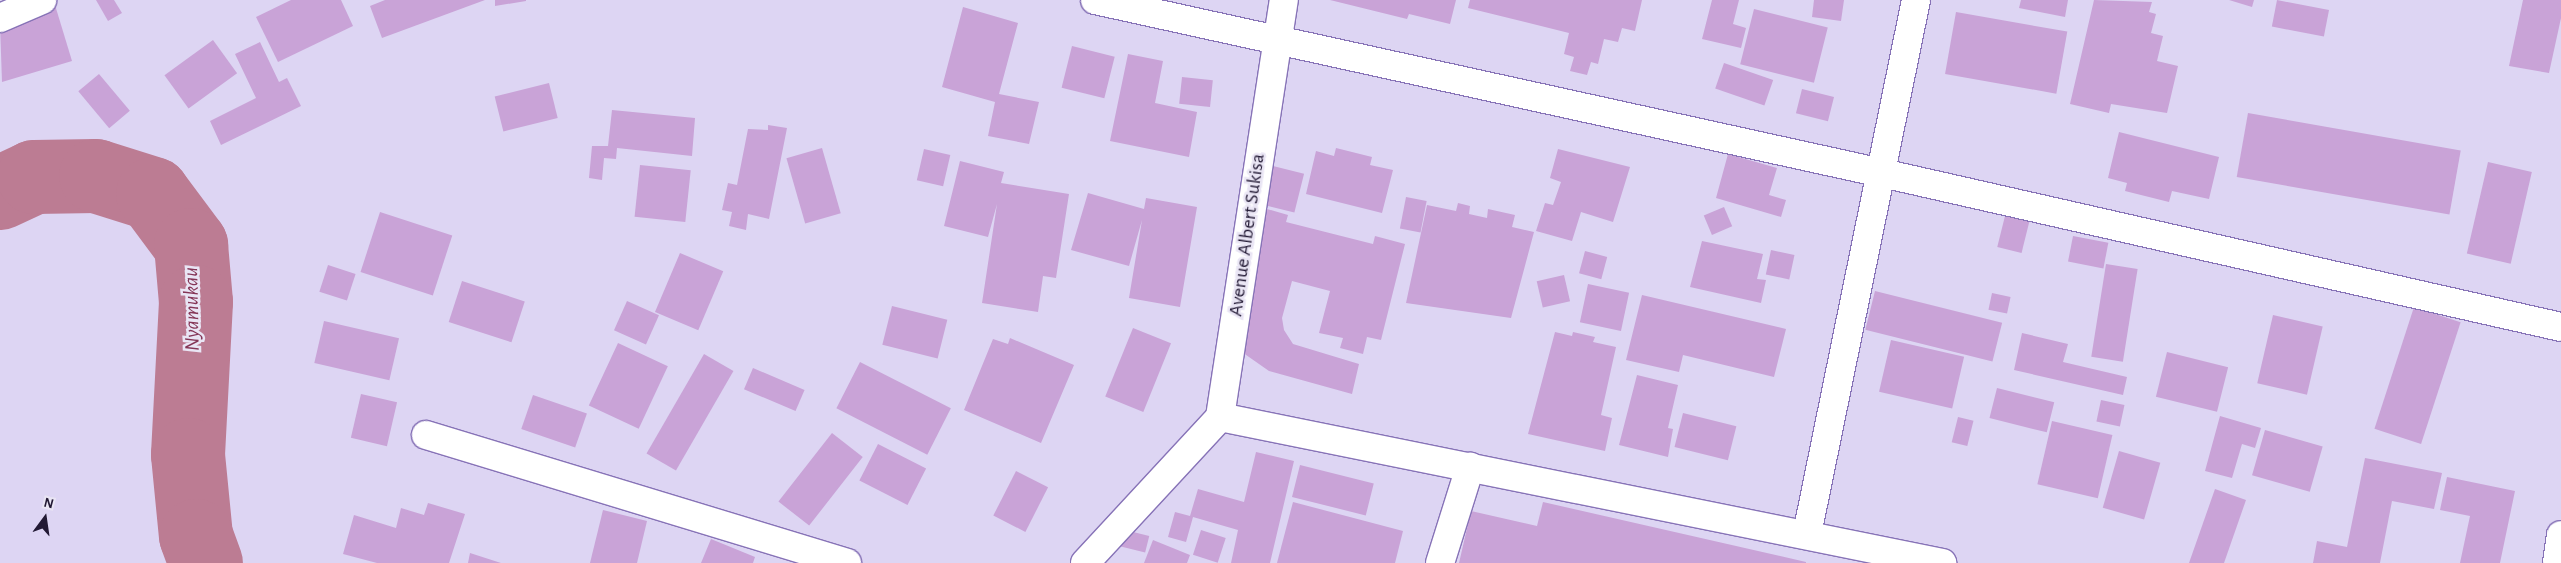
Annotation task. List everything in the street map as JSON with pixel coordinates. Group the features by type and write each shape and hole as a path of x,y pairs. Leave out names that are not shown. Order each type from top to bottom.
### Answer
{"street":[{"path":"0,18 42,0"},
{"path":"1096,0 1882,173 2561,328"},
{"name":"Avenue Albert Sukisa","path":"1220,417 1276,40 1284,0"},
{"path":"1807,534 1916,0"},
{"path":"1085,563 1220,417 1807,534 1942,563"},
{"path":"426,435 846,563"},
{"path":"1440,563 1470,468"},
{"path":"2557,563 2561,536"}],"building":[{"path":"96,0 114,0 122,13 108,21"},
{"path":"291,0 341,0 353,26 278,62 256,17"},
{"path":"385,0 485,0 382,38 370,6"},
{"path":"495,0 526,0 526,1 495,6"},
{"path":"1330,0 1456,0 1450,24 1409,14 1407,19"},
{"path":"1470,0 1642,0 1635,31 1622,28 1618,42 1604,39 1598,64 1591,62 1587,75 1570,71 1574,57 1564,54 1569,33 1468,8"},
{"path":"1712,0 1739,0 1733,24 1746,28 1741,48 1702,39"},
{"path":"1814,0 1844,0 1841,21 1812,17"},
{"path":"2021,0 2068,0 2065,17 2019,8"},
{"path":"2094,0 2152,2 2149,12 2156,14 2151,33 2163,36 2157,61 2178,66 2167,113 2111,104 2109,113 2070,104"},
{"path":"2229,0 2254,0 2252,7"},
{"path":"2277,0 2329,10 2324,37 2272,27"},
{"path":"2523,0 2561,0 2561,18 2549,73 2509,66"},
{"path":"55,5 72,61 2,82 0,24"},
{"path":"963,7 1018,23 999,94 1039,102 1029,144 988,136 995,102 942,87"},
{"path":"1754,9 1828,27 1814,83 1740,64"},
{"path":"1956,12 2067,32 2056,94 1945,74"},
{"path":"213,40 237,73 189,108 164,75"},
{"path":"260,42 279,82 287,78 301,106 221,145 210,121 256,98 235,54"},
{"path":"1072,46 1115,57 1104,98 1062,88"},
{"path":"1128,54 1163,61 1155,103 1197,112 1189,157 1110,141"},
{"path":"1724,63 1773,80 1764,105 1715,89"},
{"path":"99,74 130,111 109,128 78,91"},
{"path":"1182,77 1213,80 1210,107 1179,104"},
{"path":"549,83 558,118 503,131 495,97"},
{"path":"1802,89 1834,97 1828,121 1796,113"},
{"path":"612,110 695,118 692,156 617,148 616,159 604,158 602,180 589,178 592,146 608,146"},
{"path":"2248,113 2461,151 2449,215 2237,177"},
{"path":"768,125 787,128 769,219 748,214 746,230 729,226 732,212 722,210 728,183 737,185 748,129 768,130"},
{"path":"2119,132 2219,157 2209,199 2172,191 2169,202 2125,191 2127,183 2108,178"},
{"path":"822,148 841,213 805,224 786,158"},
{"path":"1336,148 1372,157 1370,165 1393,170 1382,213 1306,194 1316,151 1334,156"},
{"path":"924,149 950,155 943,186 917,180"},
{"path":"1558,149 1630,167 1613,222 1581,212 1572,241 1536,231 1545,203 1553,205 1561,182 1550,178"},
{"path":"1728,154 1777,168 1769,195 1786,200 1781,217 1716,198"},
{"path":"960,161 1004,172 1001,183 1069,194 1056,278 1043,276 1038,312 982,303 997,204 988,237 944,226"},
{"path":"2488,162 2532,172 2511,264 2467,254"},
{"path":"640,165 691,170 685,222 635,217"},
{"path":"1273,166 1304,174 1294,213 1263,205"},
{"path":"1088,193 1144,209 1146,198 1197,207 1180,307 1129,298 1142,220 1129,266 1071,250"},
{"path":"1406,197 1427,201 1421,232 1400,228"},
{"path":"1458,203 1470,206 1469,214 1487,218 1488,209 1515,215 1512,227 1534,232 1511,318 1406,303 1427,205 1456,211"},
{"path":"1260,207 1288,215 1286,222 1373,244 1375,236 1405,244 1381,340 1367,337 1363,354 1340,348 1343,338 1319,333 1330,291 1292,281 1282,318 1284,330 1293,344 1359,364 1352,394 1269,371 1239,350"},
{"path":"1724,207 1732,226 1712,235 1704,216"},
{"path":"380,212 452,235 433,295 361,272"},
{"path":"2006,212 2030,218 2022,253 1997,247"},
{"path":"2073,236 2108,243 2103,268 2068,262"},
{"path":"1702,241 1763,254 1757,279 1766,280 1761,303 1690,287"},
{"path":"1771,250 1794,255 1789,279 1766,274"},
{"path":"1585,251 1607,257 1601,279 1579,273"},
{"path":"680,253 723,271 698,330 655,312"},
{"path":"2106,264 2138,269 2123,362 2091,357"},
{"path":"328,265 356,274 347,301 319,292"},
{"path":"1564,275 1570,301 1543,308 1537,281"},
{"path":"462,281 525,301 511,342 449,322"},
{"path":"1588,284 1629,293 1621,331 1580,322"},
{"path":"1875,291 2002,323 1992,362 1865,330"},
{"path":"1992,293 2011,297 2007,314 1988,310"},
{"path":"1642,295 1786,329 1774,377 1683,355 1679,372 1626,360"},
{"path":"627,301 659,315 646,344 614,330"},
{"path":"892,306 947,320 938,359 882,345"},
{"path":"2414,307 2461,322 2421,444 2374,429"},
{"path":"2273,315 2323,326 2307,395 2257,383"},
{"path":"324,321 399,338 389,380 314,363"},
{"path":"1133,328 1171,343 1143,412 1105,397"},
{"path":"1555,332 1572,336 1573,332 1595,337 1593,342 1616,347 1601,415 1612,418 1605,451 1528,434"},
{"path":"2022,333 2068,344 2063,362 2127,377 2123,395 2014,370"},
{"path":"1010,338 1074,365 1041,443 964,410 993,339 1008,344"},
{"path":"1891,340 1964,357 1952,409 1879,392"},
{"path":"618,343 668,366 639,429 589,406"},
{"path":"2167,352 2228,367 2217,412 2156,397"},
{"path":"704,354 733,371 676,471 646,454"},
{"path":"860,362 951,408 927,455 836,408"},
{"path":"753,368 805,390 796,411 744,389"},
{"path":"1637,375 1678,385 1668,428 1673,429 1668,457 1619,445"},
{"path":"1997,388 2054,402 2047,432 1990,418"},
{"path":"361,394 397,402 387,446 351,438"},
{"path":"533,395 587,414 575,448 521,429"},
{"path":"2101,400 2124,405 2120,427 2096,422"},
{"path":"1683,413 1736,426 1728,460 1675,447"},
{"path":"2220,416 2261,428 2255,448 2242,444 2232,478 2205,471"},
{"path":"1958,417 1974,421 1967,446 1952,442"},
{"path":"2052,421 2112,435 2098,498 2037,484"},
{"path":"2265,430 2323,447 2310,492 2252,475"},
{"path":"832,433 863,457 809,526 778,502"},
{"path":"878,444 926,469 908,505 859,481"},
{"path":"2119,451 2160,463 2144,520 2103,508"},
{"path":"1256,452 1294,461 1270,563 1231,563 1238,530 1193,517 1186,542 1168,537 1175,512 1190,516 1198,489 1244,502"},
{"path":"2365,458 2442,473 2434,509 2392,501 2380,563 2313,563 2317,541 2347,547"},
{"path":"1300,465 1374,483 1366,515 1292,497"},
{"path":"1016,471 1048,487 1025,532 993,516"},
{"path":"2447,477 2515,491 2500,563 2460,563 2470,516 2440,510"},
{"path":"2215,489 2246,500 2224,563 2189,563"},
{"path":"1293,502 1403,531 1395,563 1277,563"},
{"path":"1543,502 1806,563 1459,563 1471,511 1537,526"},
{"path":"428,503 465,514 449,563 377,563 343,554 354,515 396,528 401,508 424,515"},
{"path":"603,510 647,521 637,563 590,563"},
{"path":"1125,530 1149,536 1145,553 1121,546"},
{"path":"1201,530 1226,538 1218,563 1193,555"},
{"path":"711,539 755,557 753,563 701,563"},
{"path":"1153,540 1190,555 1187,563 1144,563"},
{"path":"470,553 501,563 468,563"}],"waterway":[{"name":"Nyamukau","path":"0,193 34,177 96,176 153,194 191,245 196,302 188,455 196,536 206,563"}]}
